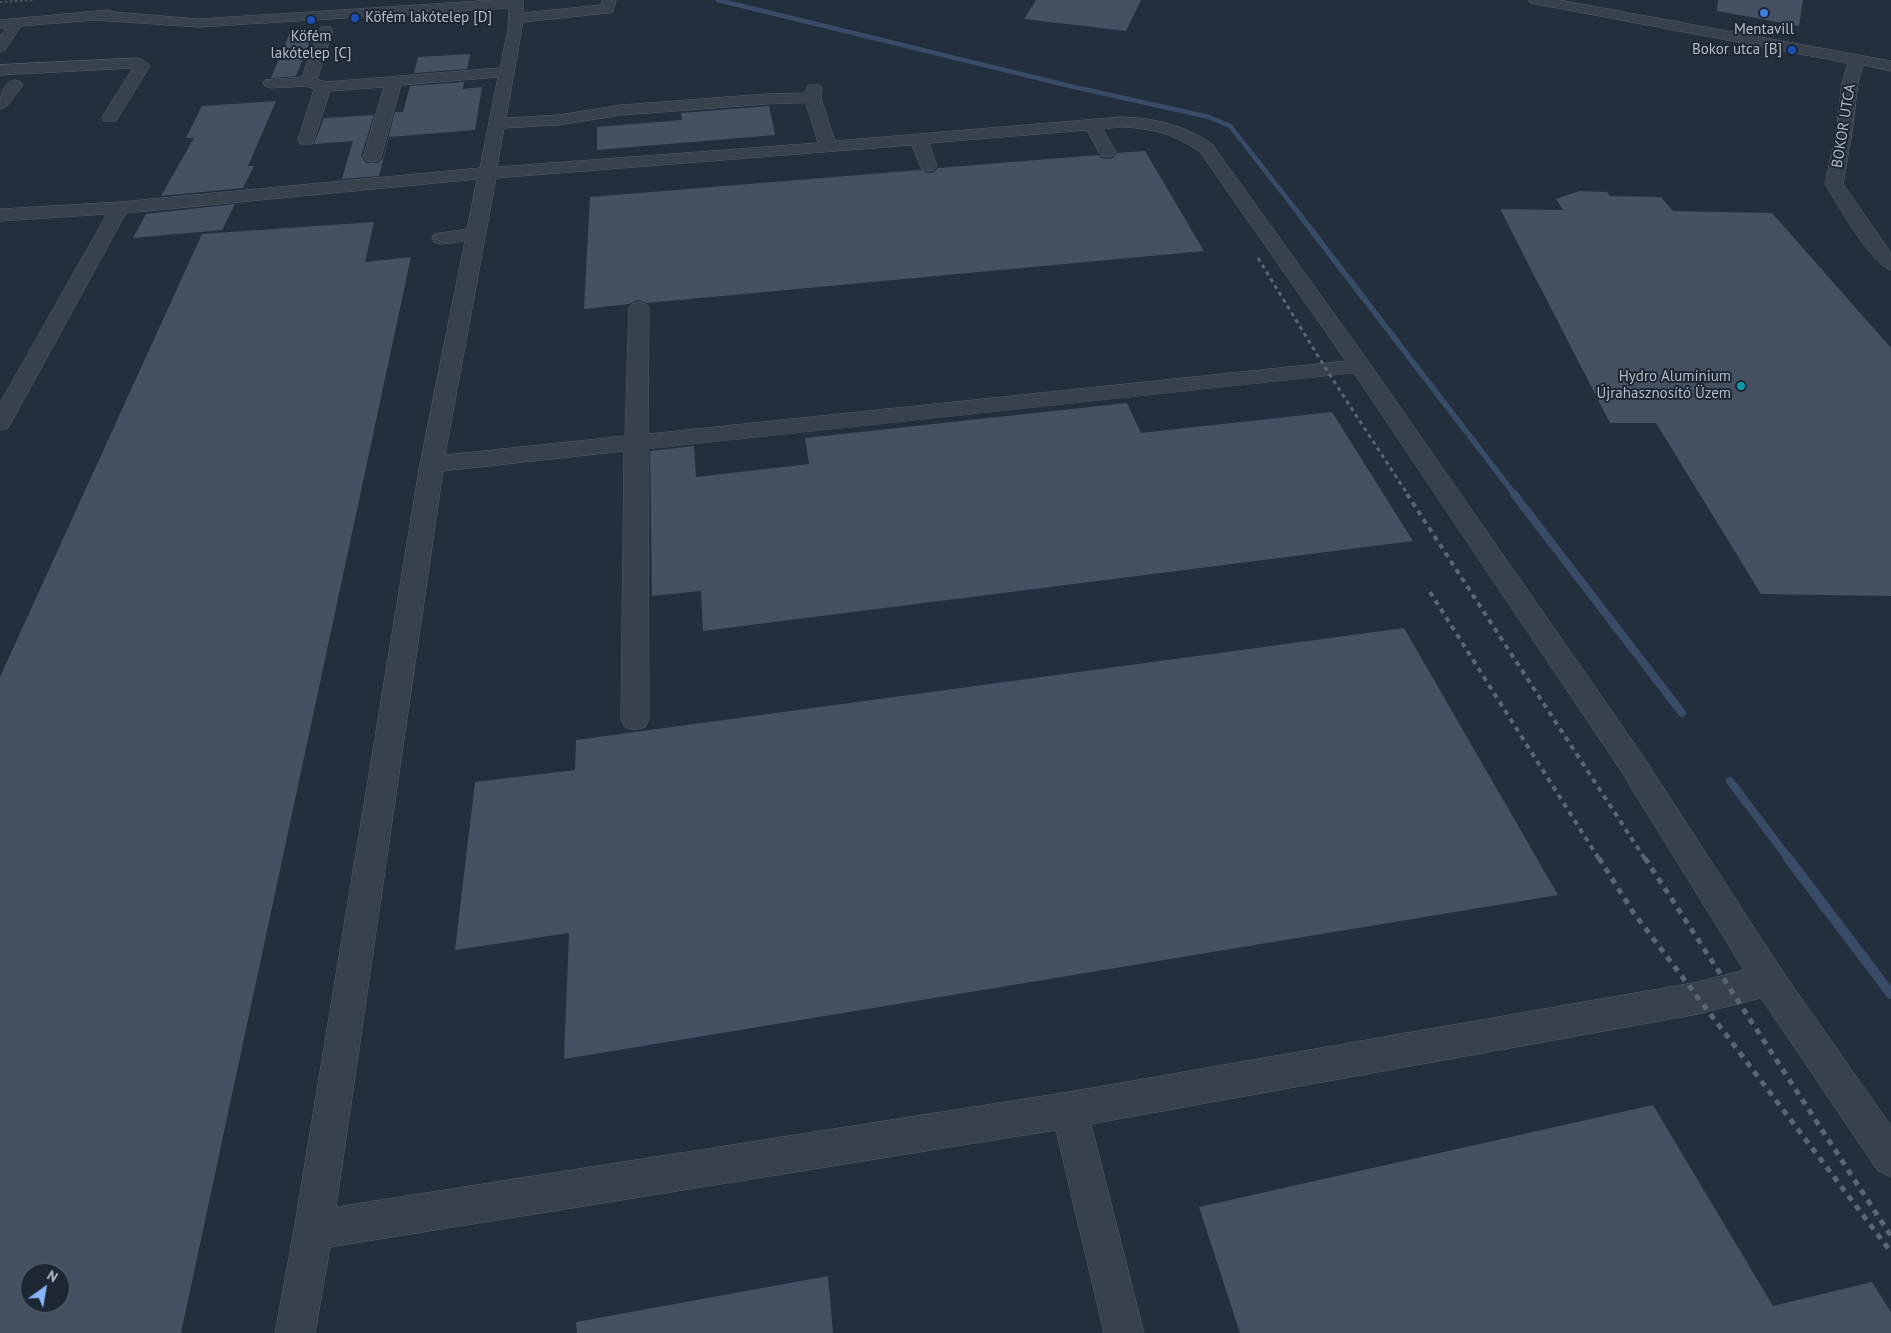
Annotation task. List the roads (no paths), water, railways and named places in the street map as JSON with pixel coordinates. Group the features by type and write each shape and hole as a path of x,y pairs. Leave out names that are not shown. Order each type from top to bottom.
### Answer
{"street":[{"path":"89,16 198,23 516,7 608,9 609,0"},
{"path":"1536,0 1891,66"},
{"path":"295,1333 313,1230 432,464 506,72 516,7"},
{"path":"0,24 186,8"},
{"path":"0,47 17,22"},
{"path":"308,81 326,30"},
{"name":"BOKOR UTCA","path":"1856,59 1850,83 1844,133 1834,184 1877,249 1891,264"},
{"path":"0,70 134,62 142,66 110,117"},
{"path":"271,84 308,81 323,87 506,72"},
{"path":"0,104 8,86 158,74"},
{"path":"372,157 394,81"},
{"path":"306,140 323,87"},
{"path":"496,124 558,120 622,110 767,99 813,93 828,147"},
{"path":"0,215 120,208 486,173 1121,122 1148,122 1184,134 1206,148 1360,366 1631,762 1769,980 1891,1158"},
{"path":"1092,124 1107,152"},
{"path":"919,139 928,166"},
{"path":"0,423 120,208"},
{"path":"441,238 475,234"},
{"path":"635,719 636,442 639,308"},
{"path":"432,464 1360,366"},
{"path":"313,1230 1069,1110 1698,998 1769,980"},
{"path":"1069,1110 1124,1333"}],"waterway":[{"path":"718,0 1070,86 1209,117 1230,126 1300,215"},
{"path":"1299,214 1515,495"},
{"path":"1514,494 1682,713"},
{"path":"1730,781 1789,859"},
{"path":"1788,858 1891,994"}],"railway":[{"path":"1258,258 1326,369 1408,495"},
{"path":"1407,494 1645,859"},
{"path":"1430,592 1599,859"},
{"path":"1599,858 1633,912 1891,1252"},
{"path":"1645,858 1891,1236"}],"place":[{"name":"Mentavill","path":"1764,13"},
{"name":"Köfém lakótelep [D]","path":"355,18"},
{"name":"Köfém lakótelep [C]","path":"311,20"},
{"name":"Bokor utca [B]","path":"1792,50"},
{"name":"Hydro Alumínium Újrahasznosító Üzem","path":"1741,386"}]}
